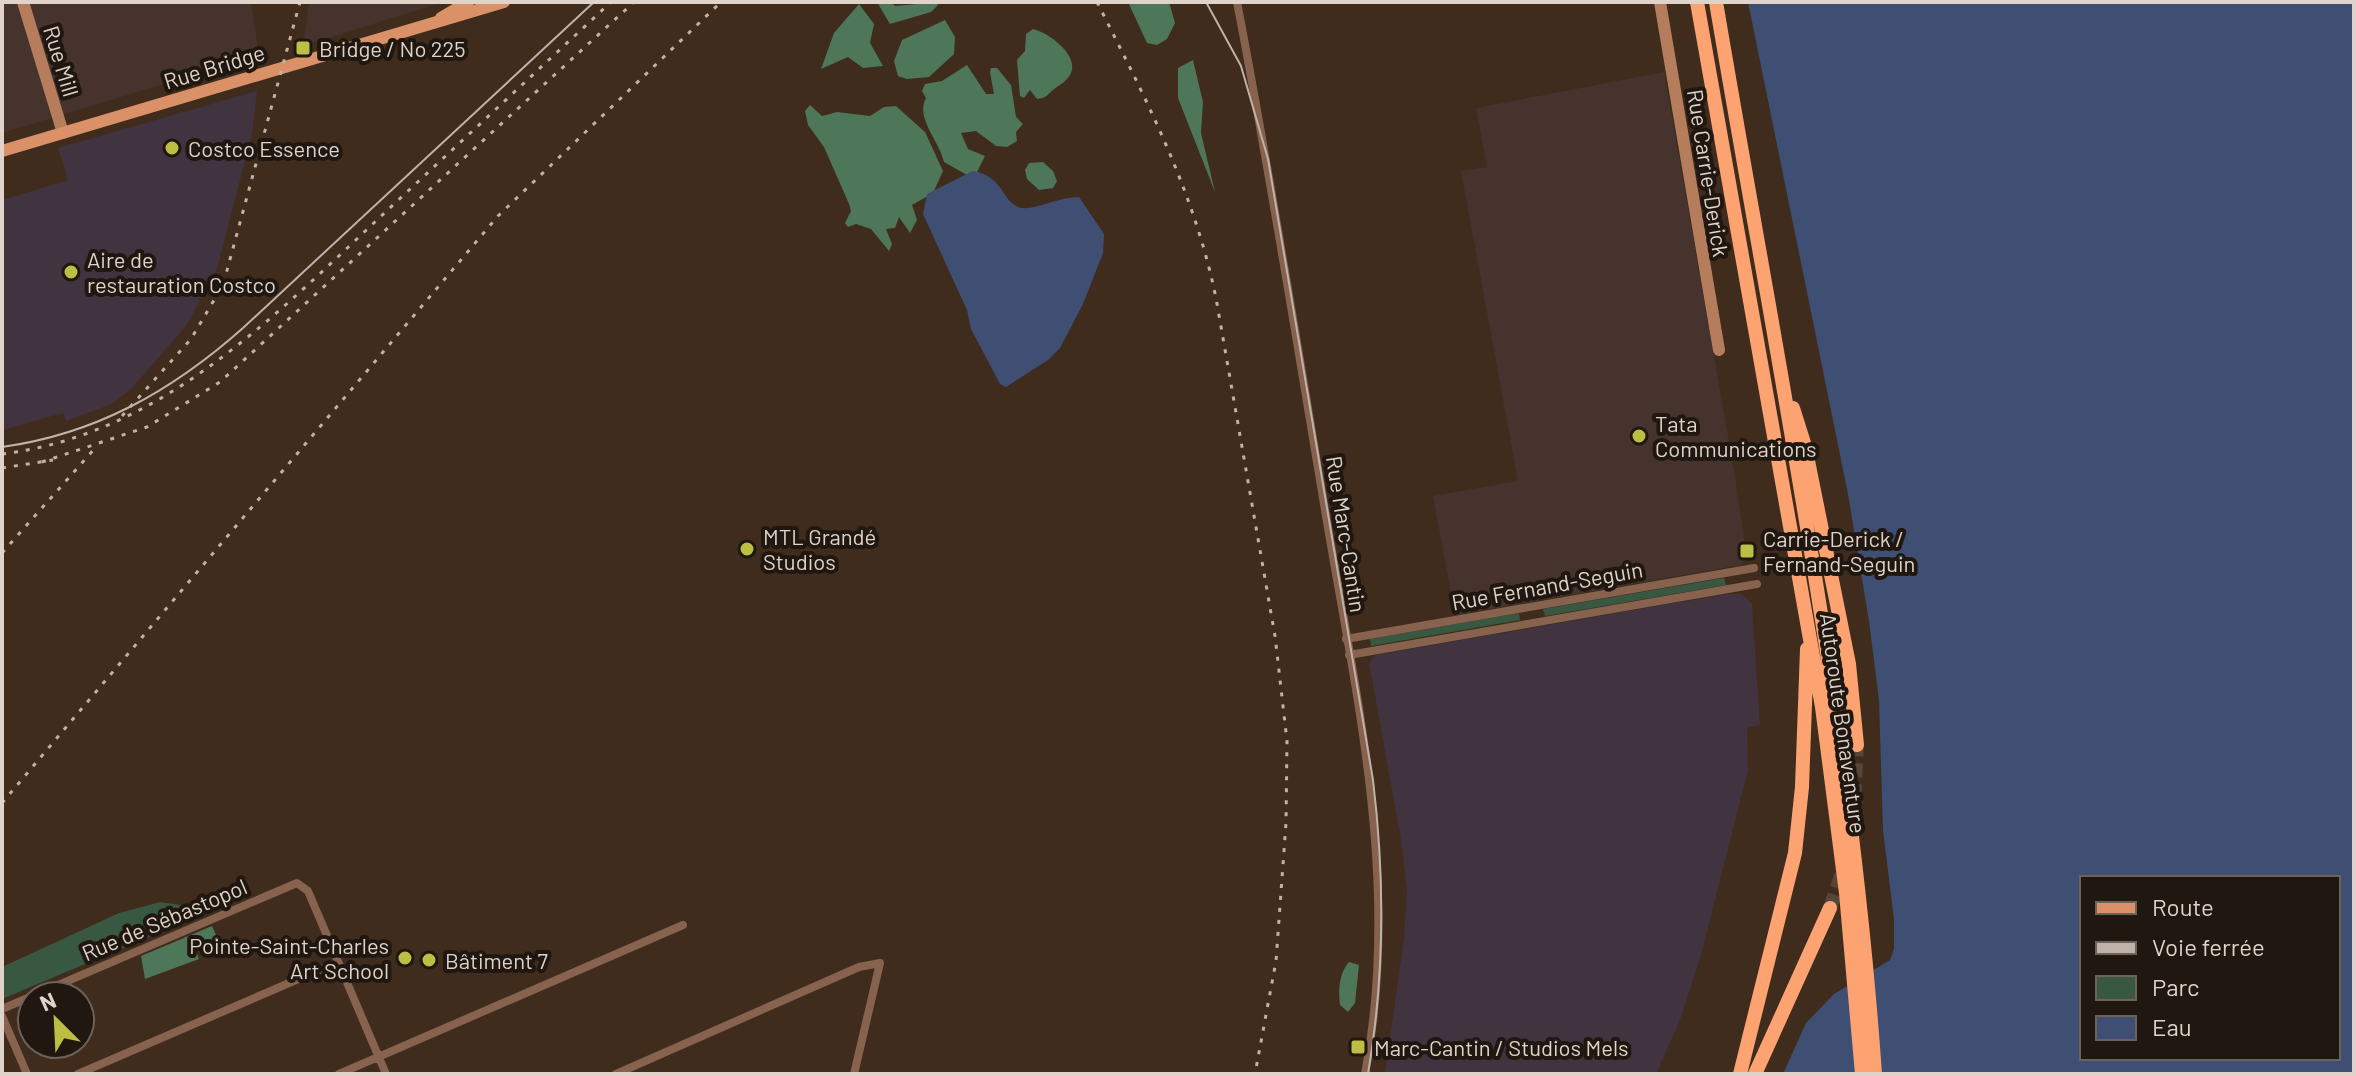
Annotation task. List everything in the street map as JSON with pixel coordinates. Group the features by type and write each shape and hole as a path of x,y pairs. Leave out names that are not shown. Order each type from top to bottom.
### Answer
{"highway":[{"name":"Autoroute Bonaventure","path":"1697,2 1809,629 1875,1074"},
{"name":"Autoroute Bonaventure","path":"1716,2 1838,724 1858,949 1862,1074"},
{"path":"1778,358 1805,446 1854,691 1857,745"},
{"path":"1740,1074 1795,853 1802,787 1809,629"},
{"path":"1755,1074 1830,908"}],"main road":[{"name":"Rue Bridge","path":"438,19 468,2"},
{"name":"Rue Bridge","path":"2,151 438,19 462,17 504,2"}],"street":[{"name":"Rue Mill","path":"23,2 63,133"},
{"name":"Rue Marc-Cantin","path":"1237,2 1267,160 1372,793 1380,879 1378,981 1365,1074"},
{"name":"Rue Carrie-Derick","path":"1660,2 1719,350"},
{"name":"Rue Fernand-Seguin","path":"1346,639 1754,568"},
{"name":"Rue Fernand-Seguin","path":"1349,655 1757,584"},
{"name":"Rue de Sébastopol","path":"2,1009 297,883 308,891 338,962"},
{"path":"339,1074 683,925"},
{"path":"78,1074 338,962 386,1074"},
{"path":"616,1074 859,967 880,963 854,1074"},
{"path":"2,1016 27,1074"}],"shaded area":[{"path":"2,2 251,2 259,55 2,133"},
{"path":"309,2 443,2 303,46"},
{"path":"1664,72 1747,559 1740,565 1455,615 1433,496 1518,481 1461,171 1487,167 1476,108"},
{"path":"257,91 252,134 217,269 186,326 132,388 112,404 66,421 63,413 2,430 2,200 68,180 58,148"},
{"path":"1727,594 1742,594 1752,604 1760,725 1747,728 1748,770 1701,955 1680,1020 1656,1074 1385,1074 1404,938 1407,889 1369,662 1376,655"}],"green space":[{"path":"877,2 891,2 895,6 938,2 938,5 931,12 890,24"},
{"path":"1128,2 1169,2 1175,23 1167,39 1157,45 1147,43"},
{"path":"859,4 874,24 870,43 883,66 863,68 848,57 821,69 834,33"},
{"path":"945,20 955,37 954,54 929,77 907,79 898,76 894,61 902,40"},
{"path":"1033,29 1060,45 1072,66 1066,81 1037,99 1030,90 1024,98 1020,96 1017,60 1025,51 1026,34"},
{"path":"1193,60 1203,102 1201,133 1215,192 1178,98 1178,68"},
{"path":"967,65 986,94 994,94 990,72 991,68 997,68 1011,85 1016,117 1023,124 1016,132 1017,141 1007,147 996,146 976,131 961,133 968,149 985,156 977,172 967,175 944,162 923,113 926,98 922,91 925,84 942,81"},
{"path":"810,105 822,116 837,112 870,116 884,107 896,106 925,132 943,171 933,193 912,205 917,220 910,233 899,217 895,228 886,229 892,244 889,251 871,229 856,224 848,227 845,223 851,211 849,204 824,147 808,125 805,111"},
{"path":"1043,162 1053,171 1057,181 1053,188 1039,190 1027,179 1025,170 1029,163"},
{"path":"1724,578 1726,585 1545,616 1543,609"},
{"path":"1519,613 1520,620 1371,646 1370,639"},
{"path":"160,902 213,910 47,980 16,980 16,993 2,999 2,967 119,913"},
{"path":"212,926 222,949 210,954 200,946 196,951 199,959 145,979 141,956"},
{"path":"1349,962 1359,965 1355,1003 1348,1012 1340,1005 1339,994 1341,977"}],"water":[{"path":"1748,2 2354,2 2354,1074 1783,1074 1806,1023 1834,994 1890,960 1894,949 1894,920 1883,830 1879,700 1848,494"},
{"path":"973,171 991,178 1010,202 1022,208 1079,197 1104,234 1103,253 1083,304 1060,348 1048,360 1006,387 1000,384 971,329 967,310 923,214 927,194"}],"tunnel":[{"path":"1853,819 1857,745"},
{"path":"1830,908 1843,870"}],"tram line":[{"path":"2,447 36,441 101,420 160,390 216,351 594,2"},
{"path":"1206,2 1241,66 1268,159 1373,780 1380,854 1381,927 1378,1000 1368,1074"}],"railway":[{"path":"122,416 191,339 223,285 300,2"},
{"path":"2,454 61,442 116,422 216,362 307,286 611,2"},
{"path":"42,462 147,427 220,382 634,2"},
{"path":"2,803 498,216 721,2"},
{"path":"1097,2 1167,146 1207,259 1275,636 1287,741 1286,823 1276,961 1255,1074"},
{"path":"2,553 96,447"},
{"path":"2,468 53,460"}],"place":[{"name":"Bridge / No 225","path":"303,48"},
{"name":"Costco Essence","path":"172,148"},
{"name":"Aire de restauration Costco","path":"71,272"},
{"name":"Tata Communications","path":"1639,436"},
{"name":"MTL Grandé Studios","path":"747,549"},
{"name":"Carrie-Derick / Fernand-Seguin","path":"1747,551"},
{"name":"Pointe-Saint-Charles Art School","path":"405,958"},
{"name":"Bâtiment 7","path":"429,960"},
{"name":"Marc-Cantin / Studios Mels","path":"1358,1047"}]}
